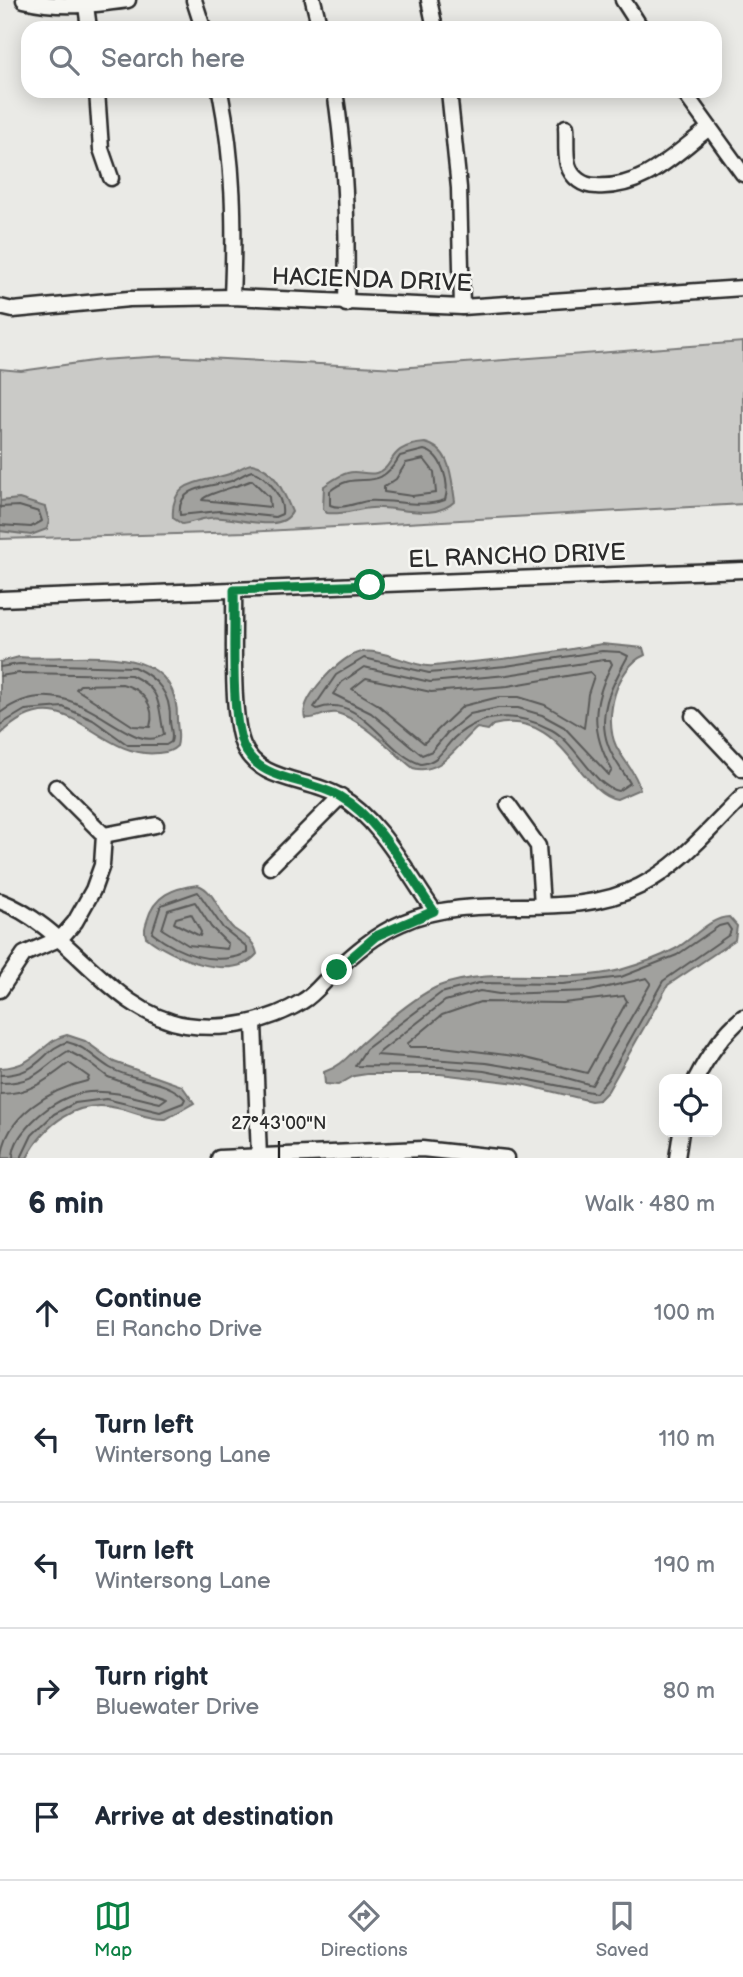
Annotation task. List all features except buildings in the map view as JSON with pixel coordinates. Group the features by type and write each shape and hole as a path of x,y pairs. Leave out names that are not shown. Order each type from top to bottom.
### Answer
{"street":[{"path":"24,0 41,4 86,6 128,0"},
{"path":"194,0 201,21"},
{"path":"313,0 318,21"},
{"path":"429,0 434,21"},
{"path":"623,0 637,21"},
{"path":"86,6 88,21"},
{"path":"97,98 101,149 111,178"},
{"path":"221,98 229,139 235,210 232,297"},
{"path":"336,98 344,157 348,226 346,304"},
{"path":"450,98 459,188 462,307"},
{"path":"687,98 743,174"},
{"path":"566,127 568,166 578,182 592,186 624,186 643,178 708,130"},
{"name":"HACIENDA DRIVE","path":"0,307 13,310 129,299 232,297 462,307 743,288"},
{"name":"EL RANCHO DRIVE","path":"0,599 743,570"},
{"path":"234,590 237,715 243,745 258,766 279,775 313,783 341,796 375,829 434,911"},
{"path":"693,716 743,769"},
{"path":"0,990 24,954 61,938 93,890 102,864 104,835 56,787"},
{"path":"270,867 341,796"},
{"path":"0,901 61,938 106,980 152,1016 206,1027 254,1023 305,1000 376,936 434,911 608,898 639,887 670,868 743,796"},
{"path":"508,804 538,846 542,905"},
{"path":"104,835 156,825"},
{"path":"698,1074 726,1031 743,1017"},
{"path":"254,1023 259,1157"},
{"path":"677,1158 680,1137"},
{"path":"219,1158 375,1154 506,1158"}],"shaded area":[{"path":"743,342 743,504 247,532 0,539 0,369 21,371 100,360 165,356 398,368"}],"water":[{"path":"425,443 441,452 449,466 455,501 446,507 426,512 372,508 327,513 323,509 324,486 331,481 350,472 373,474 387,467 403,448"},
{"path":"252,464 260,466 278,482 292,512 286,519 266,523 209,518 182,524 173,518 176,496 189,485 226,475"},
{"path":"19,499 45,507 49,521 47,529 31,535 0,531 0,501"},
{"path":"602,644 643,648 645,655 626,670 612,708 612,735 640,789 617,799 603,793 591,782 552,739 536,728 517,723 493,725 488,730 477,728 441,763 423,769 413,768 367,729 347,717 333,713 305,718 308,701 321,681 339,664 363,652 381,653 418,665 435,666 513,658"},
{"path":"19,657 119,658 142,664 161,675 173,692 177,746 170,751 158,753 136,752 62,714 43,712 23,718 0,735 0,662"},
{"path":"198,885 214,898 229,924 254,945 257,954 246,963 232,967 201,964 170,952 146,937 145,927 150,912 160,899 180,888"},
{"path":"729,917 737,926 735,940 668,985 608,1091 599,1100 591,1101 517,1083 440,1074 367,1074 354,1076 338,1085 325,1084 324,1072 341,1063 379,1028 439,986 483,977 575,976 620,970 668,952 708,925"},
{"path":"67,1035 85,1041 114,1062 182,1086 194,1103 166,1119 147,1117 117,1108 88,1107 63,1117 53,1125 27,1158 0,1158 0,1068 23,1063 51,1042"}],"route":[{"path":"337,970 376,936 403,922 434,911 375,829 358,810 341,796 313,783 279,775 258,766 243,745 237,715 234,590 370,585"}]}
